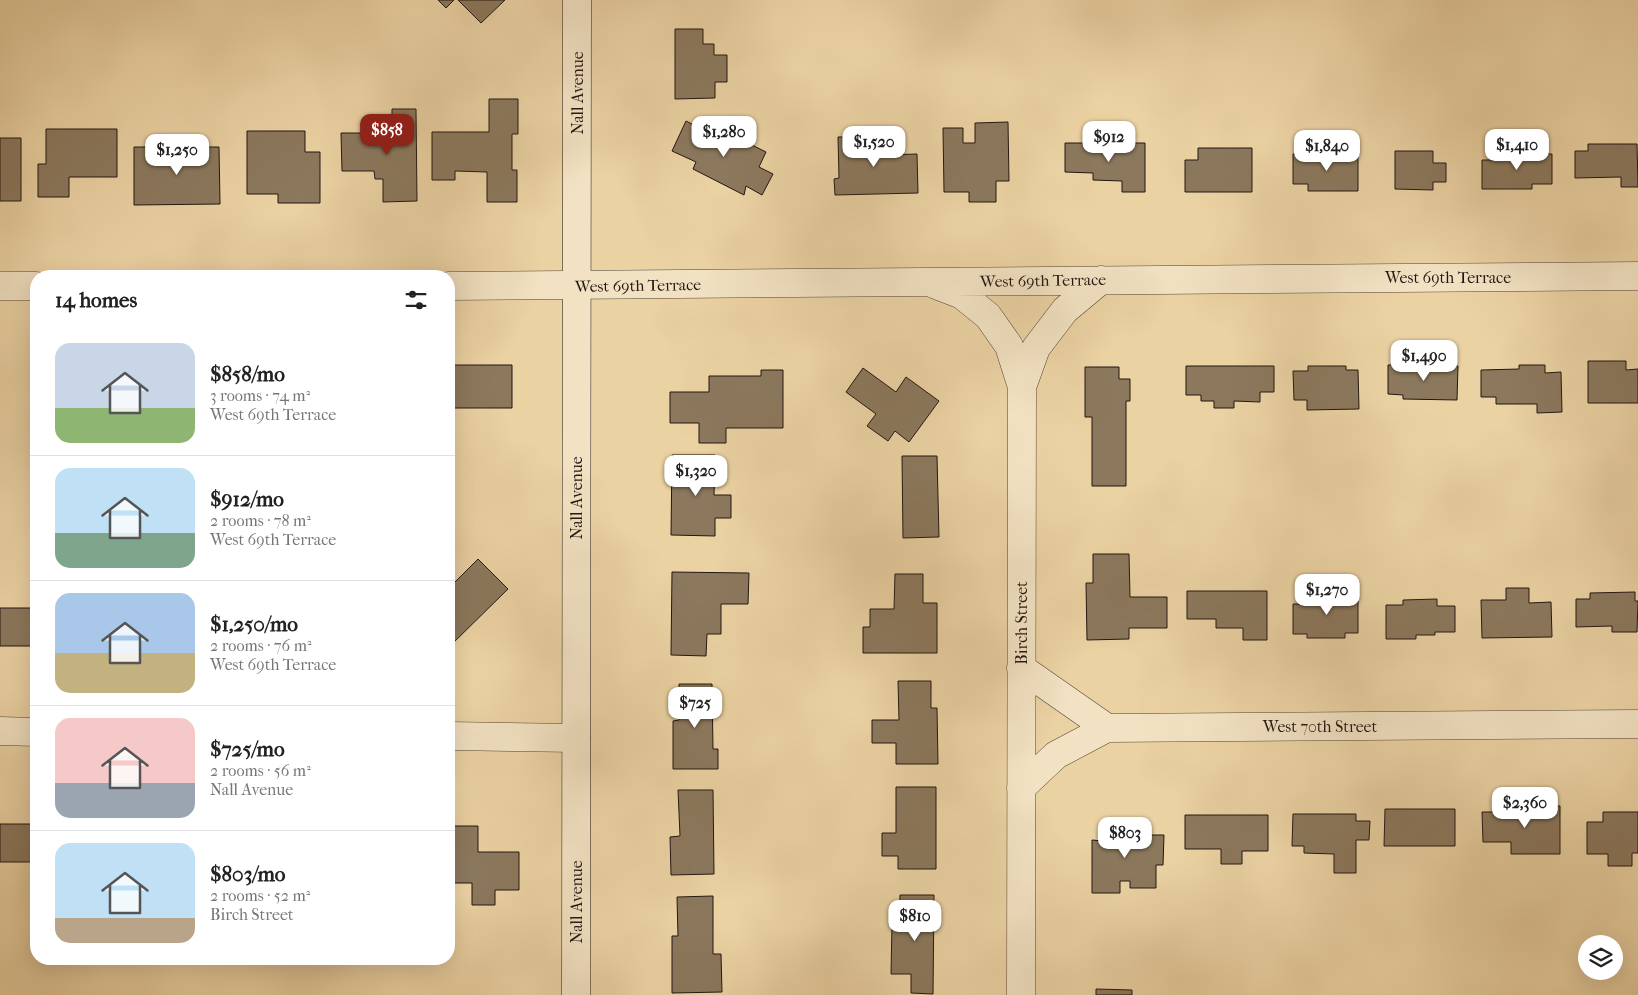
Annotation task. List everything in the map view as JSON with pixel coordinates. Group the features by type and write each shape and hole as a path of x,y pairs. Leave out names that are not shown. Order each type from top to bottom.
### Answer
{"street":[{"name":"Nall Avenue","path":"576,0 576,995"},
{"name":"West 69th Terrace","path":"455,286 1638,276"},
{"name":"Birch Street","path":"1020,995 1022,387 1036,348 1065,310 1101,280"},
{"path":"926,282 962,295 988,316 1009,346 1022,387"},
{"path":"0,286 30,286"},
{"path":"1020,788 1056,754 1107,728 1021,668"},
{"name":"West 70th Street","path":"1107,728 1638,724"},
{"path":"0,731 30,732"},
{"path":"455,736 576,738"}],"building":[{"path":"438,0 454,0 446,8"},
{"path":"458,0 505,0 481,23"},
{"path":"675,29 703,29 703,44 714,44 714,55 727,55 727,82 715,82 715,98 675,99"},
{"path":"489,99 518,99 518,134 512,134 512,170 517,170 517,202 487,202 487,172 455,171 455,180 432,180 432,132 489,132"},
{"path":"392,109 416,109 417,201 383,202 383,179 375,179 374,171 342,171 341,133 392,133"},
{"path":"686,121 710,133 714,126 766,152 759,167 773,174 762,195 746,186 744,195 693,169 696,162 672,151"},
{"path":"1008,122 1009,181 996,181 996,202 969,202 969,192 944,192 943,128 963,128 963,143 975,143 975,123"},
{"path":"46,129 117,129 117,177 69,177 69,197 38,197 38,164 46,164"},
{"path":"247,131 305,131 305,152 320,152 320,203 278,203 278,194 247,194"},
{"path":"886,136 887,155 917,154 918,193 835,195 834,179 839,178 838,137"},
{"path":"0,138 21,138 21,201 0,201"},
{"path":"1065,143 1145,143 1145,192 1122,192 1122,181 1093,180 1093,173 1065,172"},
{"path":"1588,144 1637,144 1638,187 1621,187 1621,177 1575,178 1575,151 1588,151"},
{"path":"134,147 219,147 220,204 134,205"},
{"path":"1198,148 1252,148 1252,192 1185,192 1185,160 1198,160"},
{"path":"1395,151 1433,151 1433,163 1446,163 1446,182 1433,182 1433,190 1395,189"},
{"path":"1293,154 1358,154 1358,191 1308,191 1308,184 1293,184"},
{"path":"1497,154 1552,154 1552,184 1532,184 1532,189 1482,189 1482,160 1497,160"},
{"path":"1588,361 1626,361 1626,370 1638,369 1638,403 1588,403"},
{"path":"455,365 512,365 512,408 455,408"},
{"path":"1388,365 1458,366 1457,400 1403,399 1403,395 1388,394"},
{"path":"1519,365 1545,365 1545,373 1561,372 1562,412 1537,413 1537,404 1496,404 1496,397 1481,397 1481,370 1519,369"},
{"path":"1186,366 1274,366 1274,392 1260,392 1260,402 1234,401 1234,408 1214,408 1214,401 1201,401 1201,395 1186,395"},
{"path":"1308,366 1346,366 1346,370 1358,370 1359,409 1307,410 1307,400 1294,400 1293,371 1308,371"},
{"path":"1085,367 1119,367 1119,379 1130,379 1130,401 1126,401 1126,486 1092,486 1092,417 1085,417"},
{"path":"863,368 896,392 906,377 939,401 909,442 895,431 888,441 867,426 876,414 846,392"},
{"path":"761,370 783,370 783,428 726,428 726,443 699,443 699,423 670,423 670,392 709,392 709,376 761,376"},
{"path":"672,455 715,455 714,495 731,495 731,518 715,518 715,536 671,535"},
{"path":"902,456 937,456 939,537 903,538"},
{"path":"1093,554 1129,554 1130,597 1167,597 1167,628 1129,628 1129,639 1087,640 1086,583 1093,583"},
{"path":"478,559 508,589 455,641 455,582"},
{"path":"672,572 749,573 748,604 721,604 721,634 707,634 706,656 671,655"},
{"path":"895,574 923,574 923,603 937,603 937,653 863,653 863,627 870,627 870,609 894,609"},
{"path":"1506,588 1529,588 1529,603 1551,602 1552,637 1482,638 1481,600 1506,600"},
{"path":"1187,591 1267,591 1267,640 1243,640 1243,628 1216,628 1216,619 1187,619"},
{"path":"1635,592 1635,601 1638,601 1637,632 1612,632 1612,626 1576,627 1576,599 1590,599 1590,593"},
{"path":"1308,595 1358,595 1358,633 1345,633 1345,638 1307,638 1307,634 1293,634 1293,604 1308,604"},
{"path":"1437,599 1437,606 1455,606 1455,632 1435,632 1435,635 1416,635 1416,639 1386,639 1386,605 1403,605 1403,600"},
{"path":"0,608 30,608 30,646 0,646"},
{"path":"898,681 931,681 931,708 937,708 938,764 896,764 896,743 872,743 872,720 899,720"},
{"path":"679,684 712,684 713,749 718,749 718,769 673,769 673,721 679,720"},
{"path":"896,787 936,787 936,869 898,869 898,856 882,856 882,833 896,833"},
{"path":"678,790 713,790 714,874 671,875 670,837 680,836"},
{"path":"1512,806 1560,806 1560,854 1511,854 1511,842 1483,842 1482,812 1512,812"},
{"path":"1385,809 1455,809 1455,846 1384,846"},
{"path":"1603,812 1638,812 1638,853 1632,853 1632,866 1608,866 1608,854 1587,854 1587,822 1603,822"},
{"path":"1293,814 1356,814 1356,821 1370,821 1369,840 1356,840 1356,873 1334,873 1334,854 1304,853 1304,846 1292,846"},
{"path":"1185,815 1268,815 1268,851 1242,851 1242,864 1221,864 1221,849 1185,849"},
{"path":"0,824 30,824 30,862 0,862"},
{"path":"1103,824 1135,824 1135,835 1164,835 1163,865 1156,865 1156,888 1130,888 1130,881 1120,881 1120,893 1092,893 1092,840 1103,841"},
{"path":"455,826 478,826 478,852 519,852 519,890 495,890 495,905 472,905 472,883 455,883"},
{"path":"900,895 934,895 933,994 911,993 911,974 891,974 892,923 899,923"},
{"path":"713,896 713,954 721,954 722,992 672,993 672,936 678,936 677,897"},
{"path":"1096,989 1132,990 1132,995 1096,995"}]}
